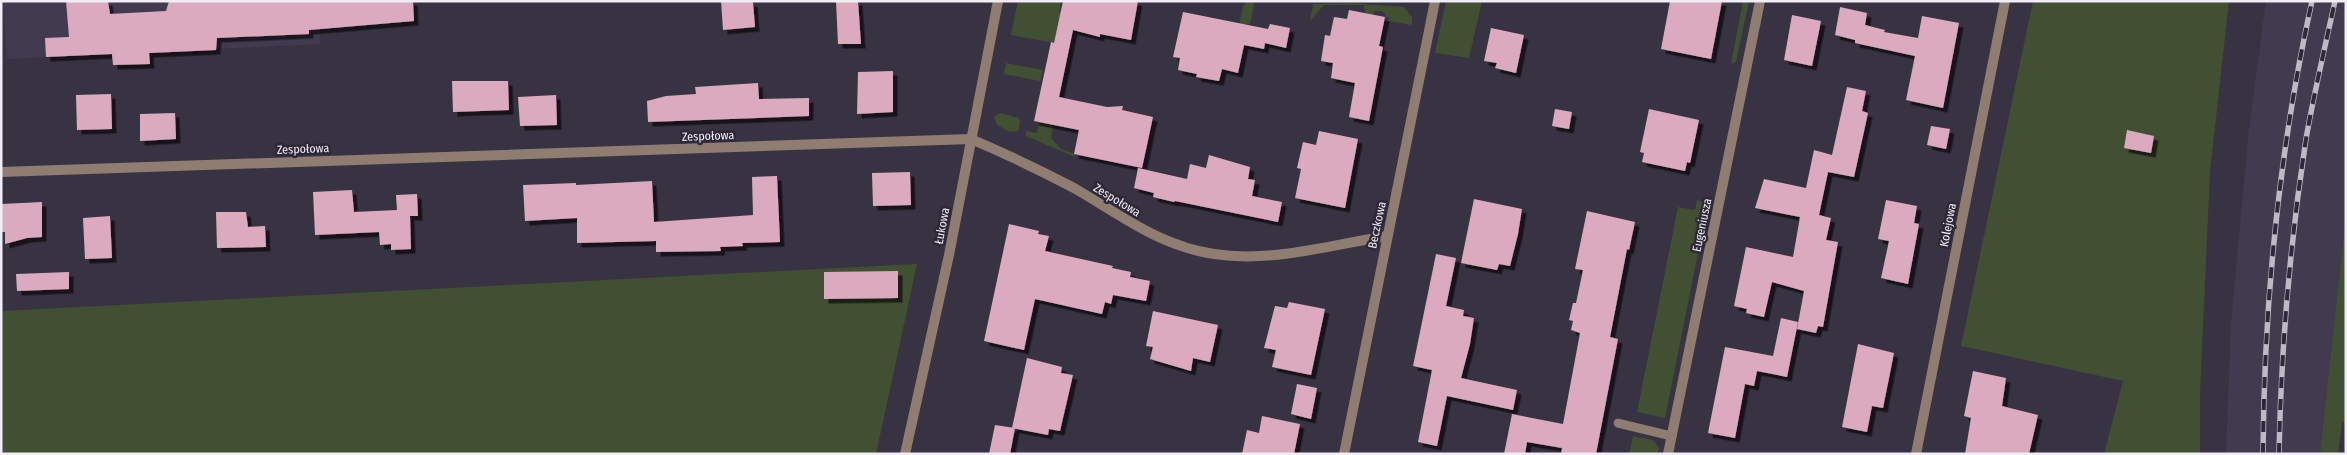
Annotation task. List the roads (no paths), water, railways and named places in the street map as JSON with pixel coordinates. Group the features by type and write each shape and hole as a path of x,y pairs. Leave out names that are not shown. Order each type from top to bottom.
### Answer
{"street":[{"name":"Łukowa","path":"905,454 949,255 998,1"},
{"name":"Beczkowa","path":"1344,454 1435,1"},
{"name":"Eugeniusza","path":"1668,454 1760,1"},
{"name":"Kolejowa","path":"1916,454 2005,1"},
{"name":"Zespołowa","path":"1,172 971,139 1014,157 1074,188 1157,238 1186,249 1215,255 1253,256 1279,254 1387,236"}],"lane":[{"path":"1618,423 1672,436"}],"railway":[{"path":"2263,454 2266,340 2282,169 2300,57 2312,1"},
{"path":"2279,454 2284,335 2295,217 2309,122 2335,1"}]}
